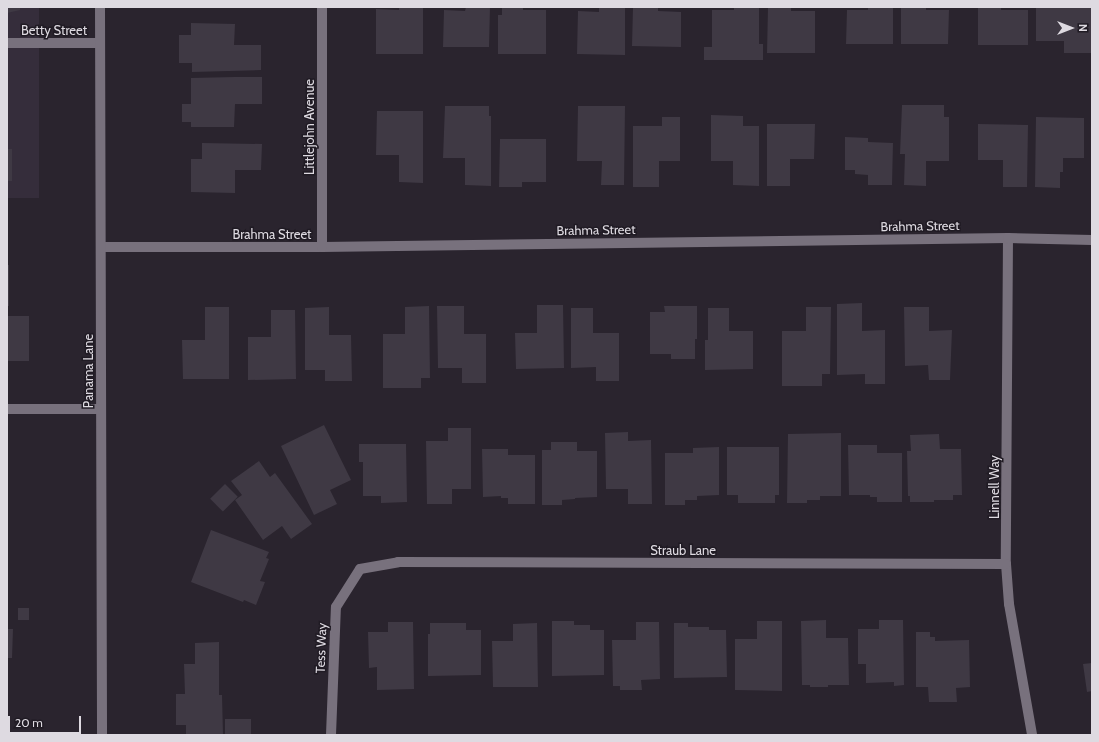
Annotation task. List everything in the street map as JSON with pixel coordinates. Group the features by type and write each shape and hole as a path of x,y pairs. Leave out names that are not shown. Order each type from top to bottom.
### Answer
{"street":[{"name":"Panama Lane","path":"100,7 102,735"},
{"name":"Littlejohn Avenue","path":"322,7 322,247"},
{"name":"Betty Street","path":"7,43 100,43"},
{"name":"Brahma Street","path":"101,247 322,247 1008,238 1092,240"},
{"name":"Linnell Way","path":"1008,238 1006,564 1009,604 1032,735"},
{"path":"7,409 101,409"},
{"name":"Straub Lane","path":"360,569 398,562 1006,564"},
{"name":"Tess Way","path":"331,735 336,607 360,569"}],"shaded area":[{"path":"7,7 39,7 39,198 7,198"}],"building":[{"path":"7,7 20,7 20,10 7,13"},
{"path":"399,7 423,7 423,54 376,54 376,9 399,10"},
{"path":"466,7 490,7 489,47 443,47 444,10 465,11"},
{"path":"502,7 523,7 523,10 546,10 546,54 498,54 498,15 502,15"},
{"path":"599,7 625,7 625,55 577,54 578,11 599,12"},
{"path":"633,7 658,7 658,11 681,12 681,47 632,46"},
{"path":"734,7 759,7 759,44 763,44 763,60 704,60 704,47 712,47 712,10 734,10"},
{"path":"768,7 791,7 791,11 815,11 815,53 767,53"},
{"path":"868,7 893,7 893,44 846,44 847,10 868,10"},
{"path":"901,7 926,7 926,10 949,10 948,44 901,44"},
{"path":"978,7 1001,7 1001,10 1028,10 1028,45 978,45"},
{"path":"1036,7 1092,7 1092,53 1064,53 1064,41 1036,41"},
{"path":"191,23 235,24 234,45 261,45 261,70 192,72 192,63 179,63 179,35 191,35"},
{"path":"262,77 262,104 235,104 234,127 191,127 191,122 182,122 182,104 191,104 191,78"},
{"path":"902,105 944,105 944,117 949,117 949,161 926,161 926,186 904,185 905,154 900,154"},
{"path":"445,106 489,106 489,116 491,116 491,186 465,185 465,158 443,158"},
{"path":"578,106 625,106 624,185 601,185 602,161 577,161"},
{"path":"377,111 423,111 423,183 399,182 399,155 376,155"},
{"path":"711,115 743,116 743,126 759,126 759,186 733,185 733,161 711,161"},
{"path":"662,117 680,117 680,161 659,161 659,187 633,187 633,126 662,126"},
{"path":"1036,117 1084,118 1084,158 1063,158 1063,172 1060,172 1060,188 1035,187"},
{"path":"767,124 815,124 814,159 790,159 790,186 767,186"},
{"path":"978,124 1028,125 1027,187 1003,187 1003,160 978,160"},
{"path":"845,137 868,138 868,142 893,143 892,185 868,185 868,175 855,174 855,170 845,170"},
{"path":"500,139 546,139 546,182 522,182 522,187 499,187"},
{"path":"202,143 262,144 261,170 235,170 235,193 191,192 191,159 202,159"},
{"path":"7,149 12,149 12,181 7,181"},
{"path":"7,265 9,265 9,306 7,306"},
{"path":"862,303 862,331 885,330 885,384 865,384 865,374 837,375 837,304"},
{"path":"537,305 563,305 564,368 516,369 515,333 537,333"},
{"path":"429,306 430,378 421,378 421,388 383,388 383,334 405,334 405,307"},
{"path":"437,306 464,306 464,334 486,334 486,383 462,383 462,368 438,368"},
{"path":"664,306 697,306 697,339 695,339 695,359 671,359 671,354 650,354 650,312 665,312"},
{"path":"205,307 229,307 229,379 183,379 182,340 205,340"},
{"path":"329,307 329,335 351,335 352,381 325,381 325,370 305,370 305,308"},
{"path":"806,307 831,307 830,374 822,374 822,386 782,386 782,331 806,331"},
{"path":"904,307 929,307 929,331 952,330 950,380 929,380 928,365 905,366"},
{"path":"571,308 593,308 593,333 619,333 619,381 596,381 596,367 571,368"},
{"path":"708,308 729,308 729,331 753,331 753,369 705,370 705,340 708,340"},
{"path":"271,310 295,310 296,379 248,380 248,337 271,337"},
{"path":"7,316 29,316 29,361 7,361"},
{"path":"324,425 351,480 330,490 337,504 314,515 281,446"},
{"path":"448,428 471,428 471,489 452,489 452,504 427,504 426,441 448,441"},
{"path":"628,432 628,441 651,440 652,504 628,504 628,489 606,489 605,433"},
{"path":"841,433 841,496 820,496 820,500 807,500 807,503 787,503 788,434"},
{"path":"939,434 940,449 961,449 962,495 953,495 953,500 910,502 910,496 908,496 907,451 911,451 910,435"},
{"path":"551,442 577,442 577,451 597,451 597,497 562,500 562,505 542,505 542,450 551,450"},
{"path":"359,444 406,444 407,502 381,503 381,496 363,496 363,462 359,462"},
{"path":"848,445 877,445 877,453 902,453 902,502 877,502 877,497 870,497 870,495 849,495"},
{"path":"719,447 719,495 697,496 697,500 685,500 685,505 665,505 665,453 693,453 693,448"},
{"path":"727,447 779,447 779,495 775,495 775,503 738,503 738,495 727,495"},
{"path":"482,449 508,449 508,455 535,455 535,504 508,504 508,498 501,498 501,496 483,497"},
{"path":"259,461 270,477 275,473 312,524 291,539 282,526 263,540 235,500 242,495 231,481"},
{"path":"225,484 238,497 223,512 210,499"},
{"path":"211,530 269,552 266,558 269,559 260,581 265,582 256,605 244,600 243,602 191,582"},
{"path":"18,608 29,608 29,620 18,620"},
{"path":"826,620 826,638 848,638 849,685 810,687 810,685 802,685 801,621"},
{"path":"879,620 903,620 904,685 894,686 894,682 866,683 866,664 858,664 858,629 879,629"},
{"path":"552,621 574,621 574,625 590,625 590,630 604,630 604,675 552,676"},
{"path":"757,621 782,621 782,691 735,690 735,639 757,639"},
{"path":"388,622 413,622 414,689 377,690 377,667 369,668 368,632 388,632"},
{"path":"636,622 659,622 660,679 641,680 642,690 620,690 620,686 613,686 612,640 636,640"},
{"path":"430,623 466,623 466,630 481,630 481,675 428,676 428,634 430,634"},
{"path":"537,623 538,687 493,687 492,641 513,641 513,624"},
{"path":"674,623 688,623 688,627 709,627 709,630 726,630 727,677 674,678"},
{"path":"7,629 13,629 12,658 7,658"},
{"path":"916,632 930,632 930,637 935,637 935,641 969,640 970,687 956,688 957,702 929,702 928,687 916,687"},
{"path":"219,642 219,695 222,695 223,735 186,735 186,725 176,725 176,694 185,694 184,664 195,664 195,643"},
{"path":"1092,663 1092,691 1087,692 1083,664"},
{"path":"225,719 251,719 251,735 225,735"}]}
